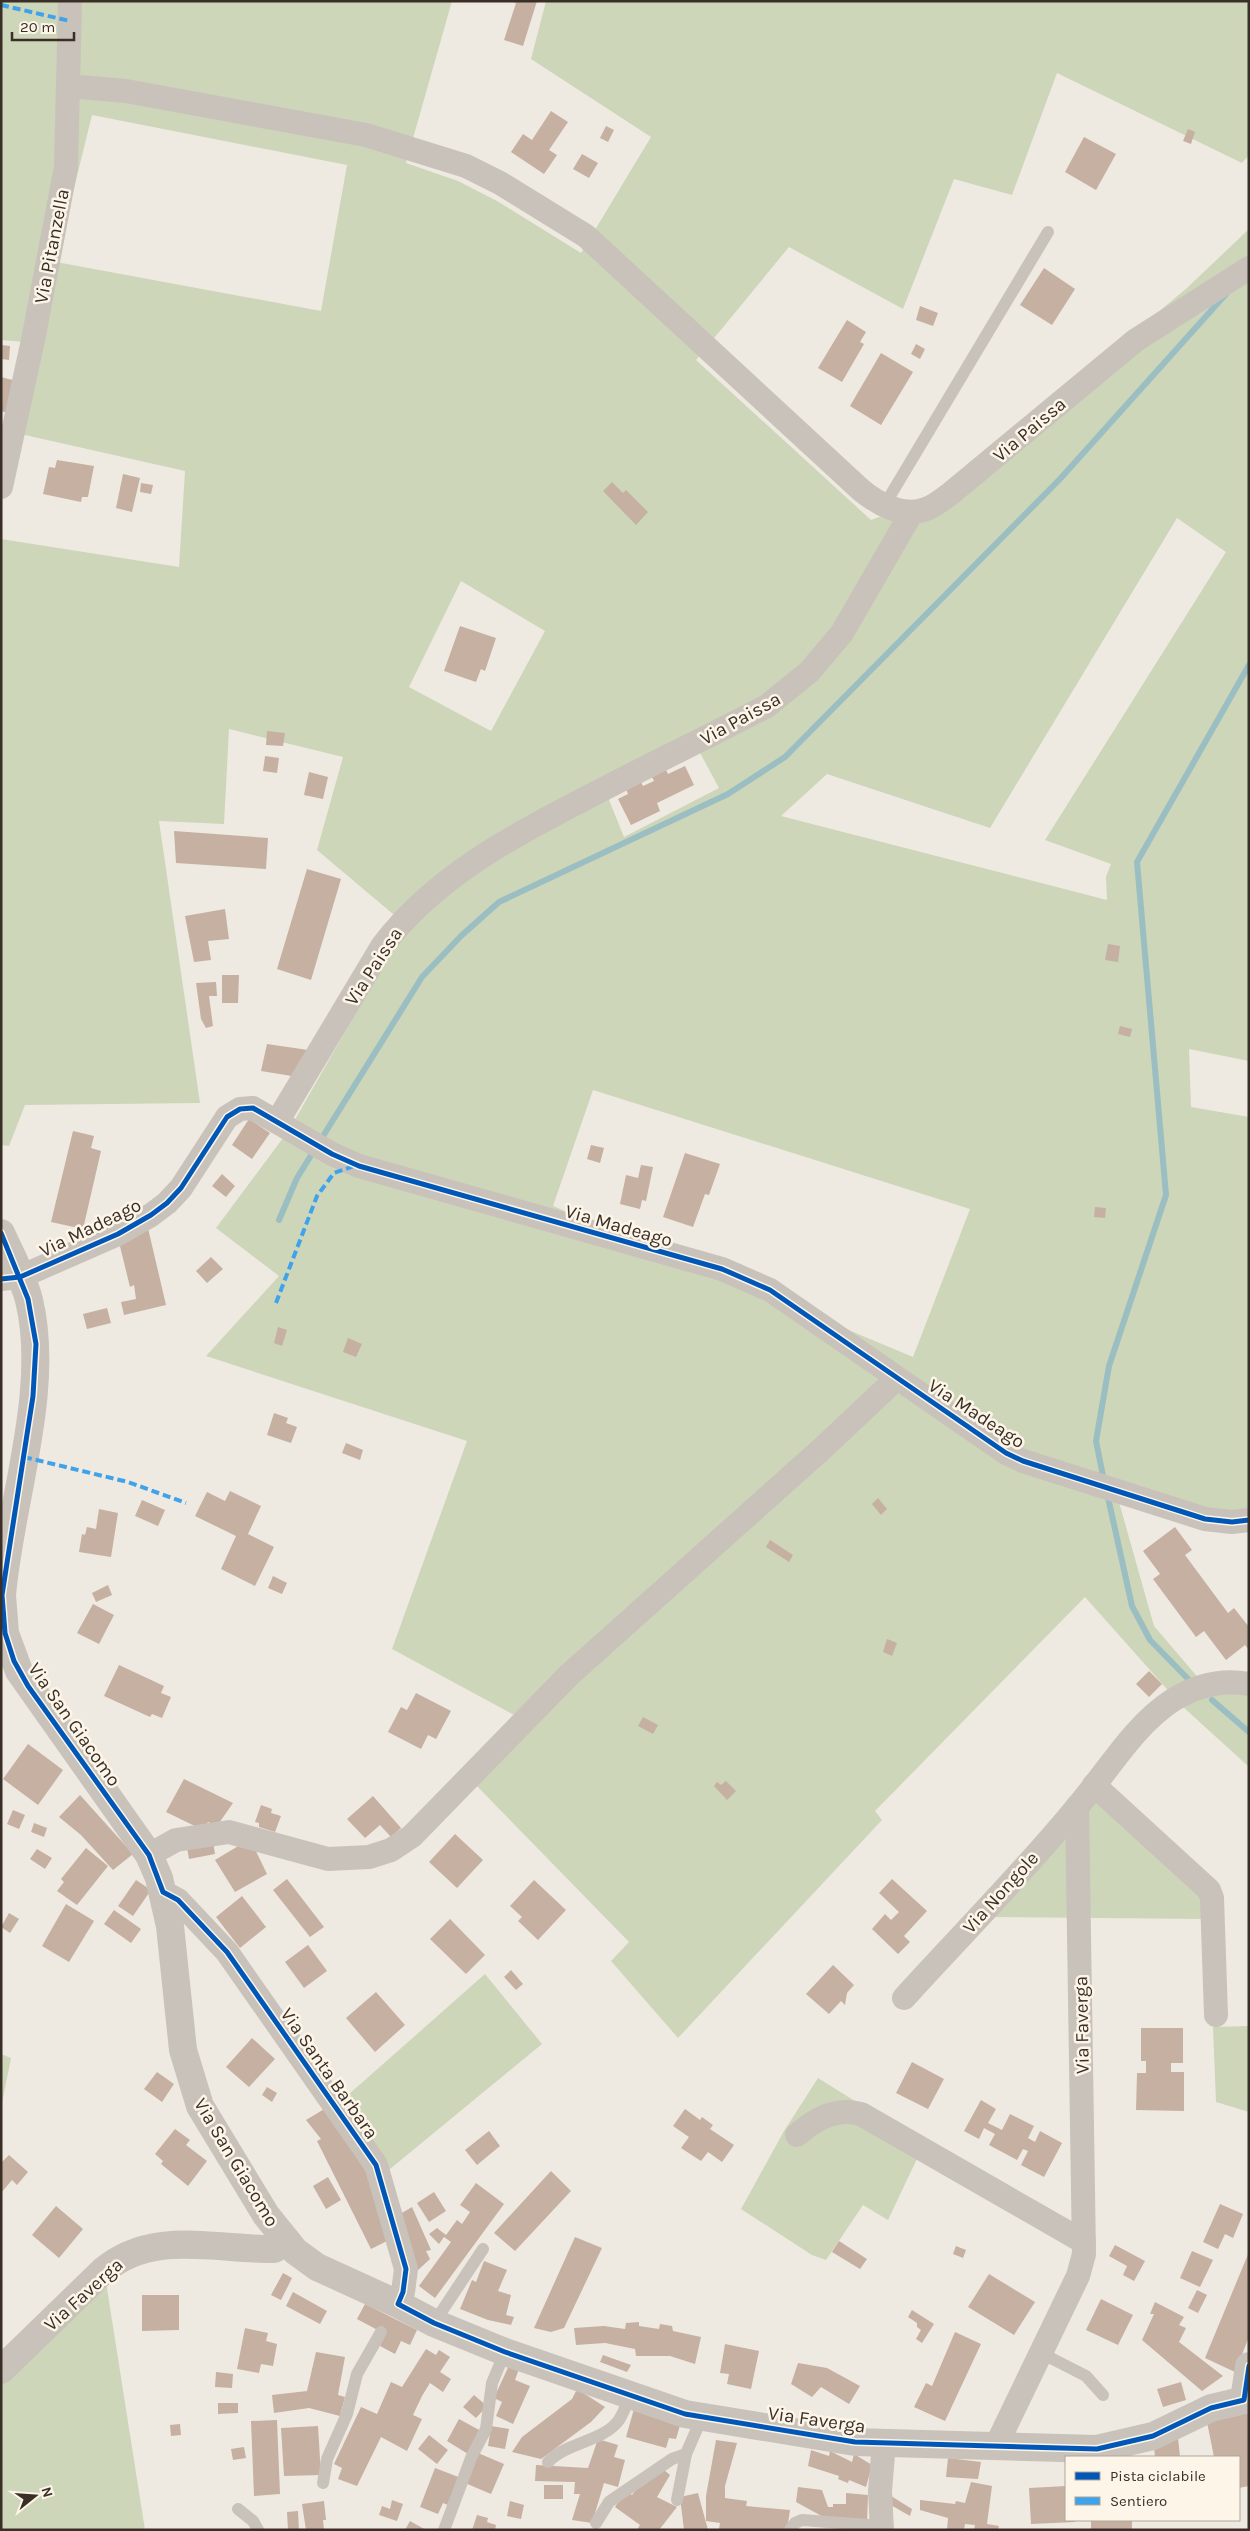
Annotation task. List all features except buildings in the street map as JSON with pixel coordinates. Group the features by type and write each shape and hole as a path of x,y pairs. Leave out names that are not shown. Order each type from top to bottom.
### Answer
{"street":[{"name":"Via Pitanzella","path":"1,487 33,340 66,167 70,1"},
{"path":"68,86 126,91 366,135 466,166 500,183 586,236 861,490 884,506 912,512"},
{"name":"Via Paissa","path":"277,1122 383,945 401,921 447,881 501,843 767,706 787,691 826,654 842,633 912,512 927,509 950,494 1136,340 1249,268"},
{"name":"Via Madeago","path":"11,1278 126,1230 159,1209 180,1188 222,1124 232,1113 246,1108 253,1108 329,1152 359,1166 748,1279 770,1290 896,1379 1006,1453 1023,1461 1125,1492 1177,1512 1205,1519 1232,1522 1249,1520"},
{"name":"Via San Giacomo","path":"1,1233 11,1278 28,1299 33,1322 36,1369 4,1561 2,1614 10,1648 19,1672 149,1855 163,1892 170,1926 182,2041 192,2088 209,2124 256,2201 287,2241"},
{"path":"149,1855 176,1840 229,1832 328,1860 361,1858 391,1850 412,1836 569,1675 825,1446 896,1379"},
{"name":"Via Nongole","path":"904,1998 1078,1807 1132,1737 1172,1700 1190,1690 1212,1683 1234,1681 1249,1684"},
{"path":"1094,1785 1209,1890 1212,1898 1216,2015"},
{"name":"Via Faverga","path":"995,2448 1078,2276 1084,2254 1078,1807"},
{"name":"Via Santa Barbara","path":"163,1892 178,1900 227,1952 376,2165 406,2269 404,2292 394,2310"},
{"path":"797,2135 808,2126 832,2114 852,2111 861,2114 1084,2242"},
{"name":"Via Faverga","path":"1,2370 103,2271 121,2258 139,2250 172,2244 274,2249 287,2241 317,2267 394,2310 434,2323 505,2352 685,2414 702,2417 855,2442 995,2448 1097,2449 1128,2444 1153,2436 1211,2408 1246,2400"},
{"path":"1246,2400 1249,2366"},
{"path":"882,2528 880,2491 884,2443"}],"lane":[{"path":"884,506 1048,232"},
{"path":"434,2323 483,2249"},
{"path":"323,2483 327,2460 347,2414 357,2374 381,2332"},
{"path":"444,2530 472,2458 486,2429 492,2383 505,2352"},
{"path":"1041,2353 1086,2376 1103,2395"},
{"path":"548,2462 559,2452 590,2439 615,2424 631,2394"},
{"path":"677,2500 686,2454 702,2417"},
{"path":"596,2523 609,2502 672,2459 686,2454"},
{"path":"238,2509 252,2521 258,2530"},
{"path":"790,2530 795,2523 802,2520 882,2528"}],"green space":[{"path":"1,1 452,1 406,163 458,181 497,201 581,253 651,137 531,59 546,1 1249,1 1249,155 1242,163 1057,73 1012,195 954,179 903,309 789,247 696,360 871,520 939,495 1187,288 1249,229 1249,1061 1189,1049 1191,1107 1249,1117 1249,1522 1119,1502 1154,1626 1201,1681 1249,1693 1249,1767 1182,1706 1085,1597 875,1811 882,1820 678,2038 611,1961 629,1942 473,1782 529,1723 392,1649 467,1441 206,1356 279,1276 216,1228 289,1130 406,925 317,850 343,757 229,729 224,824 159,821 200,1103 25,1105 9,1146 1,1145 1,539 179,567 185,471 7,431 24,342 1,340","holes":["92,115 347,165 321,311 56,262","1177,518 1226,552 1045,840 1111,864 1106,877 1107,900 781,816 827,774 990,828","461,581 545,631 491,731 409,687","699,751 719,788 624,837 607,795","593,1090 970,1209 913,1357 553,1206"]},
{"path":"1100,1789 1205,1887 1208,1919 987,1917"},
{"path":"485,1974 542,2044 384,2174 331,2110"},
{"path":"1249,2026 1249,2112 1216,2102 1213,2027"},
{"path":"1,2054 11,2058 1,2108"},
{"path":"818,2078 924,2144 888,2220 863,2205 826,2260 812,2255 741,2209 784,2131"},
{"path":"103,2263 145,2530 1,2530 1,2361"}],"waterway":[{"path":"279,1220 297,1178 422,977 461,936 499,902 728,794 785,757 1060,479 1226,294"},
{"path":"1104,1481 1096,1441 1109,1366 1166,1195 1137,862 1249,665"},
{"path":"1107,1493 1132,1606 1150,1640 1193,1684"},
{"path":"1212,1700 1249,1732"}],"marked path":[{"path":"1,5 70,21"},
{"path":"276,1303 317,1196 334,1173 354,1166"},
{"path":"24,1457 128,1482 186,1503"}],"cycle path":[{"path":"1,1279 20,1277 118,1234 151,1215 167,1203 181,1188 227,1117 240,1109 253,1108 332,1154 359,1166 722,1269 770,1290 1006,1453 1023,1461 1205,1519 1232,1522 1249,1520"},
{"path":"1,1233 28,1299 36,1344 33,1396 2,1595 5,1633 14,1661 28,1686 149,1855 163,1892 178,1900 227,1952 376,2165 406,2269 403,2292 398,2304 434,2323 505,2352 685,2414 855,2442 1097,2449 1153,2436 1211,2408 1244,2400 1249,2366"}]}
